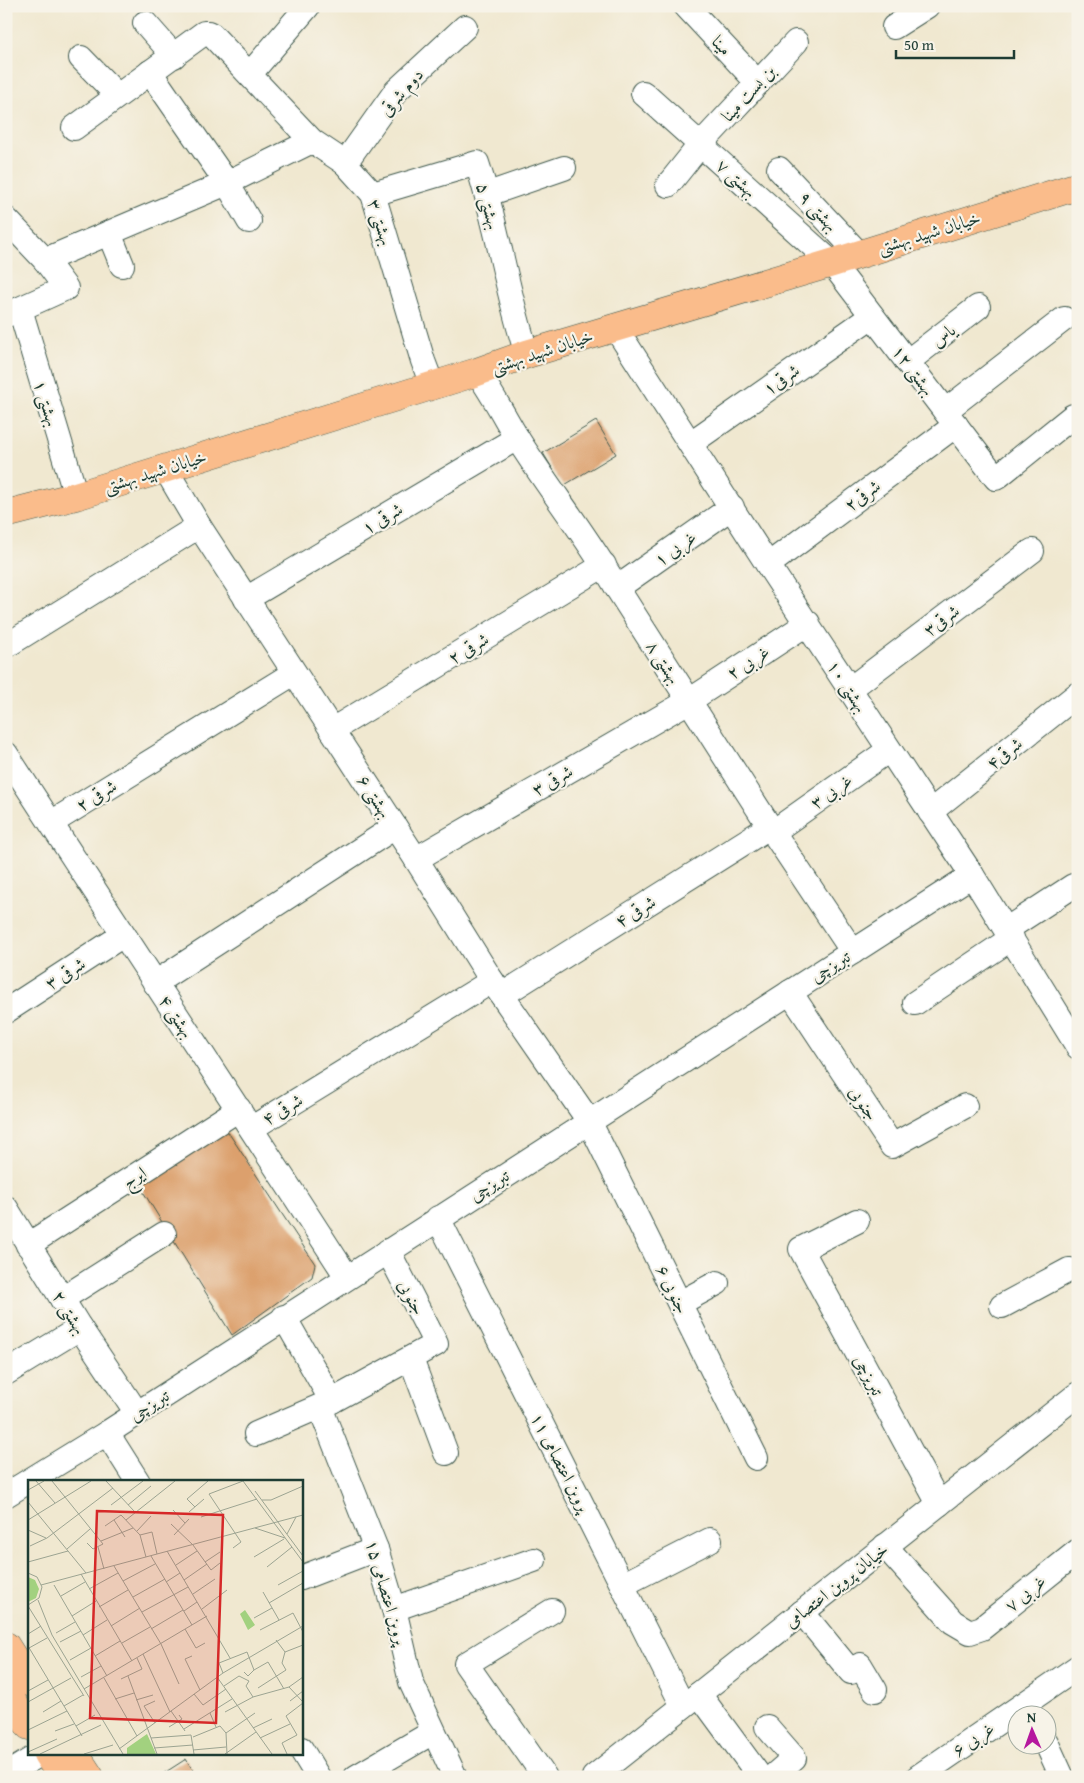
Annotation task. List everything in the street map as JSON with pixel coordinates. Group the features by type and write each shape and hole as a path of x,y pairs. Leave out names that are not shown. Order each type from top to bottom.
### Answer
{"main road":[{"name":"خیابان شهید بهشتی","path":"6,514 76,496 477,372 526,354 832,263 1078,186"},
{"path":"6,1646 28,1680"},
{"path":"6,1692 28,1725"},
{"path":"48,1756 62,1777"},
{"path":"76,1756 90,1777"}],"street":[{"path":"250,74 308,6"},
{"name":"مینا","path":"686,6 758,83"},
{"path":"894,27 927,6"},
{"path":"74,128 117,95 174,56 145,23"},
{"name":"دوم شرقی","path":"346,163 396,91 464,27"},
{"name":"بهشتی ۳","path":"174,56 204,33 208,33 250,74 312,141 346,163 373,194 423,361 432,385"},
{"name":"بن بست مینا","path":"668,185 700,145 796,42"},
{"path":"81,58 117,95"},
{"path":"150,72 227,183 249,221"},
{"name":"بهشتی ۷","path":"643,93 832,263"},
{"path":"45,260 227,183 312,141"},
{"name":"بهشتی ۵","path":"373,194 477,163 488,194 518,327 526,354"},
{"path":"488,194 564,168"},
{"name":"بهشتی ۹","path":"779,169 859,254"},
{"path":"6,220 45,260 66,288 13,312"},
{"path":"110,233 122,265"},
{"name":"بهشتی ۱۲","path":"832,263 996,478 1073,416"},
{"name":"یاس","path":"907,362 978,307"},
{"name":"بهشتی ۱","path":"13,312 76,496"},
{"name":"شرقی۱","path":"691,443 872,316"},
{"path":"950,418 1064,319"},
{"name":"بهشتی ۱۰","path":"615,328 1010,934 1078,1047"},
{"name":"بهشتی ۸","path":"477,372 492,392 517,438 604,565 771,829 853,952"},
{"name":"شرقی۲","path":"768,565 950,418"},
{"name":"شرقی ۱","path":"246,599 517,438"},
{"name":"بهشتی ۶","path":"165,468 246,599 395,826 497,988 588,1121"},
{"name":"غربی ۱","path":"617,588 732,507"},
{"path":"6,646 200,526"},
{"name":"شرقی۳","path":"850,689 1032,551"},
{"name":"شرقی ۲","path":"332,730 604,565"},
{"name":"غربی ۲","path":"689,701 808,623"},
{"name":"شرقی ۲","path":"51,823 294,673"},
{"name":"شرقی۴","path":"930,812 1078,694"},
{"name":"شرقی ۳","path":"416,859 689,701"},
{"name":"غربی ۳","path":"771,829 889,750"},
{"name":"بهشتی ۴","path":"6,754 13,779 51,823 154,983 239,1108 347,1277"},
{"path":"154,983 395,826"},
{"name":"شرقی ۴","path":"252,1128 771,829"},
{"name":"تبریزچی","path":"30,1480 107,1433 284,1317 972,875"},
{"path":"915,1003 1073,886"},
{"name":"۳ شرقی","path":"6,1011 123,935"},
{"name":"جنوبی","path":"790,992 892,1146 965,1106"},
{"name":"ایرج","path":"28,1245 239,1108"},
{"name":"جنوبی ۶","path":"588,1121 756,1458"},
{"name":"بهشتی ۲","path":"6,1208 80,1328 137,1413"},
{"name":"پروین اعتصامی ۱۱","path":"438,1218 622,1585 691,1700 760,1777"},
{"name":"تبریزچی","path":"858,1221 800,1249 939,1504"},
{"path":"62,1299 164,1234"},
{"name":"جنوبی","path":"388,1251 436,1344 411,1359"},
{"path":"1002,1306 1069,1270 1078,1271"},
{"path":"680,1303 717,1283"},
{"path":"284,1317 326,1404"},
{"path":"6,1373 80,1328"},
{"path":"256,1434 326,1404 411,1359 446,1453"},
{"name":"خیابان پروین اعتصامی","path":"594,1777 1078,1394"},
{"name":"پروین اعتصامی ۱۵","path":"326,1404 376,1549 394,1609 411,1682 455,1777"},
{"path":"107,1433 137,1480"},
{"name":"تبریزچی","path":"6,1495 28,1481"},
{"path":"622,1585 710,1540"},
{"name":"غربی ۷","path":"885,1546 953,1622 970,1632 982,1628 1078,1551"},
{"path":"302,1578 376,1549"},
{"path":"394,1609 534,1560"},
{"path":"546,1777 466,1664 552,1611"},
{"path":"802,1612 851,1672 860,1665 875,1690"},
{"name":"غربی ۶","path":"1033,1706 1078,1667"},
{"name":"غربی ۶","path":"918,1777 1006,1723"},
{"path":"767,1727 794,1758 772,1777"},
{"path":"356,1777 433,1732"},
{"path":"302,1751 318,1777"},
{"path":"6,1775 37,1756"},
{"path":"1052,1756 1062,1777"}],"building":[{"path":"596,421 616,454 563,486 543,453"},
{"path":"226,1129 315,1264 312,1277 232,1335 139,1185"},
{"path":"186,1759 197,1777 158,1777"}]}
